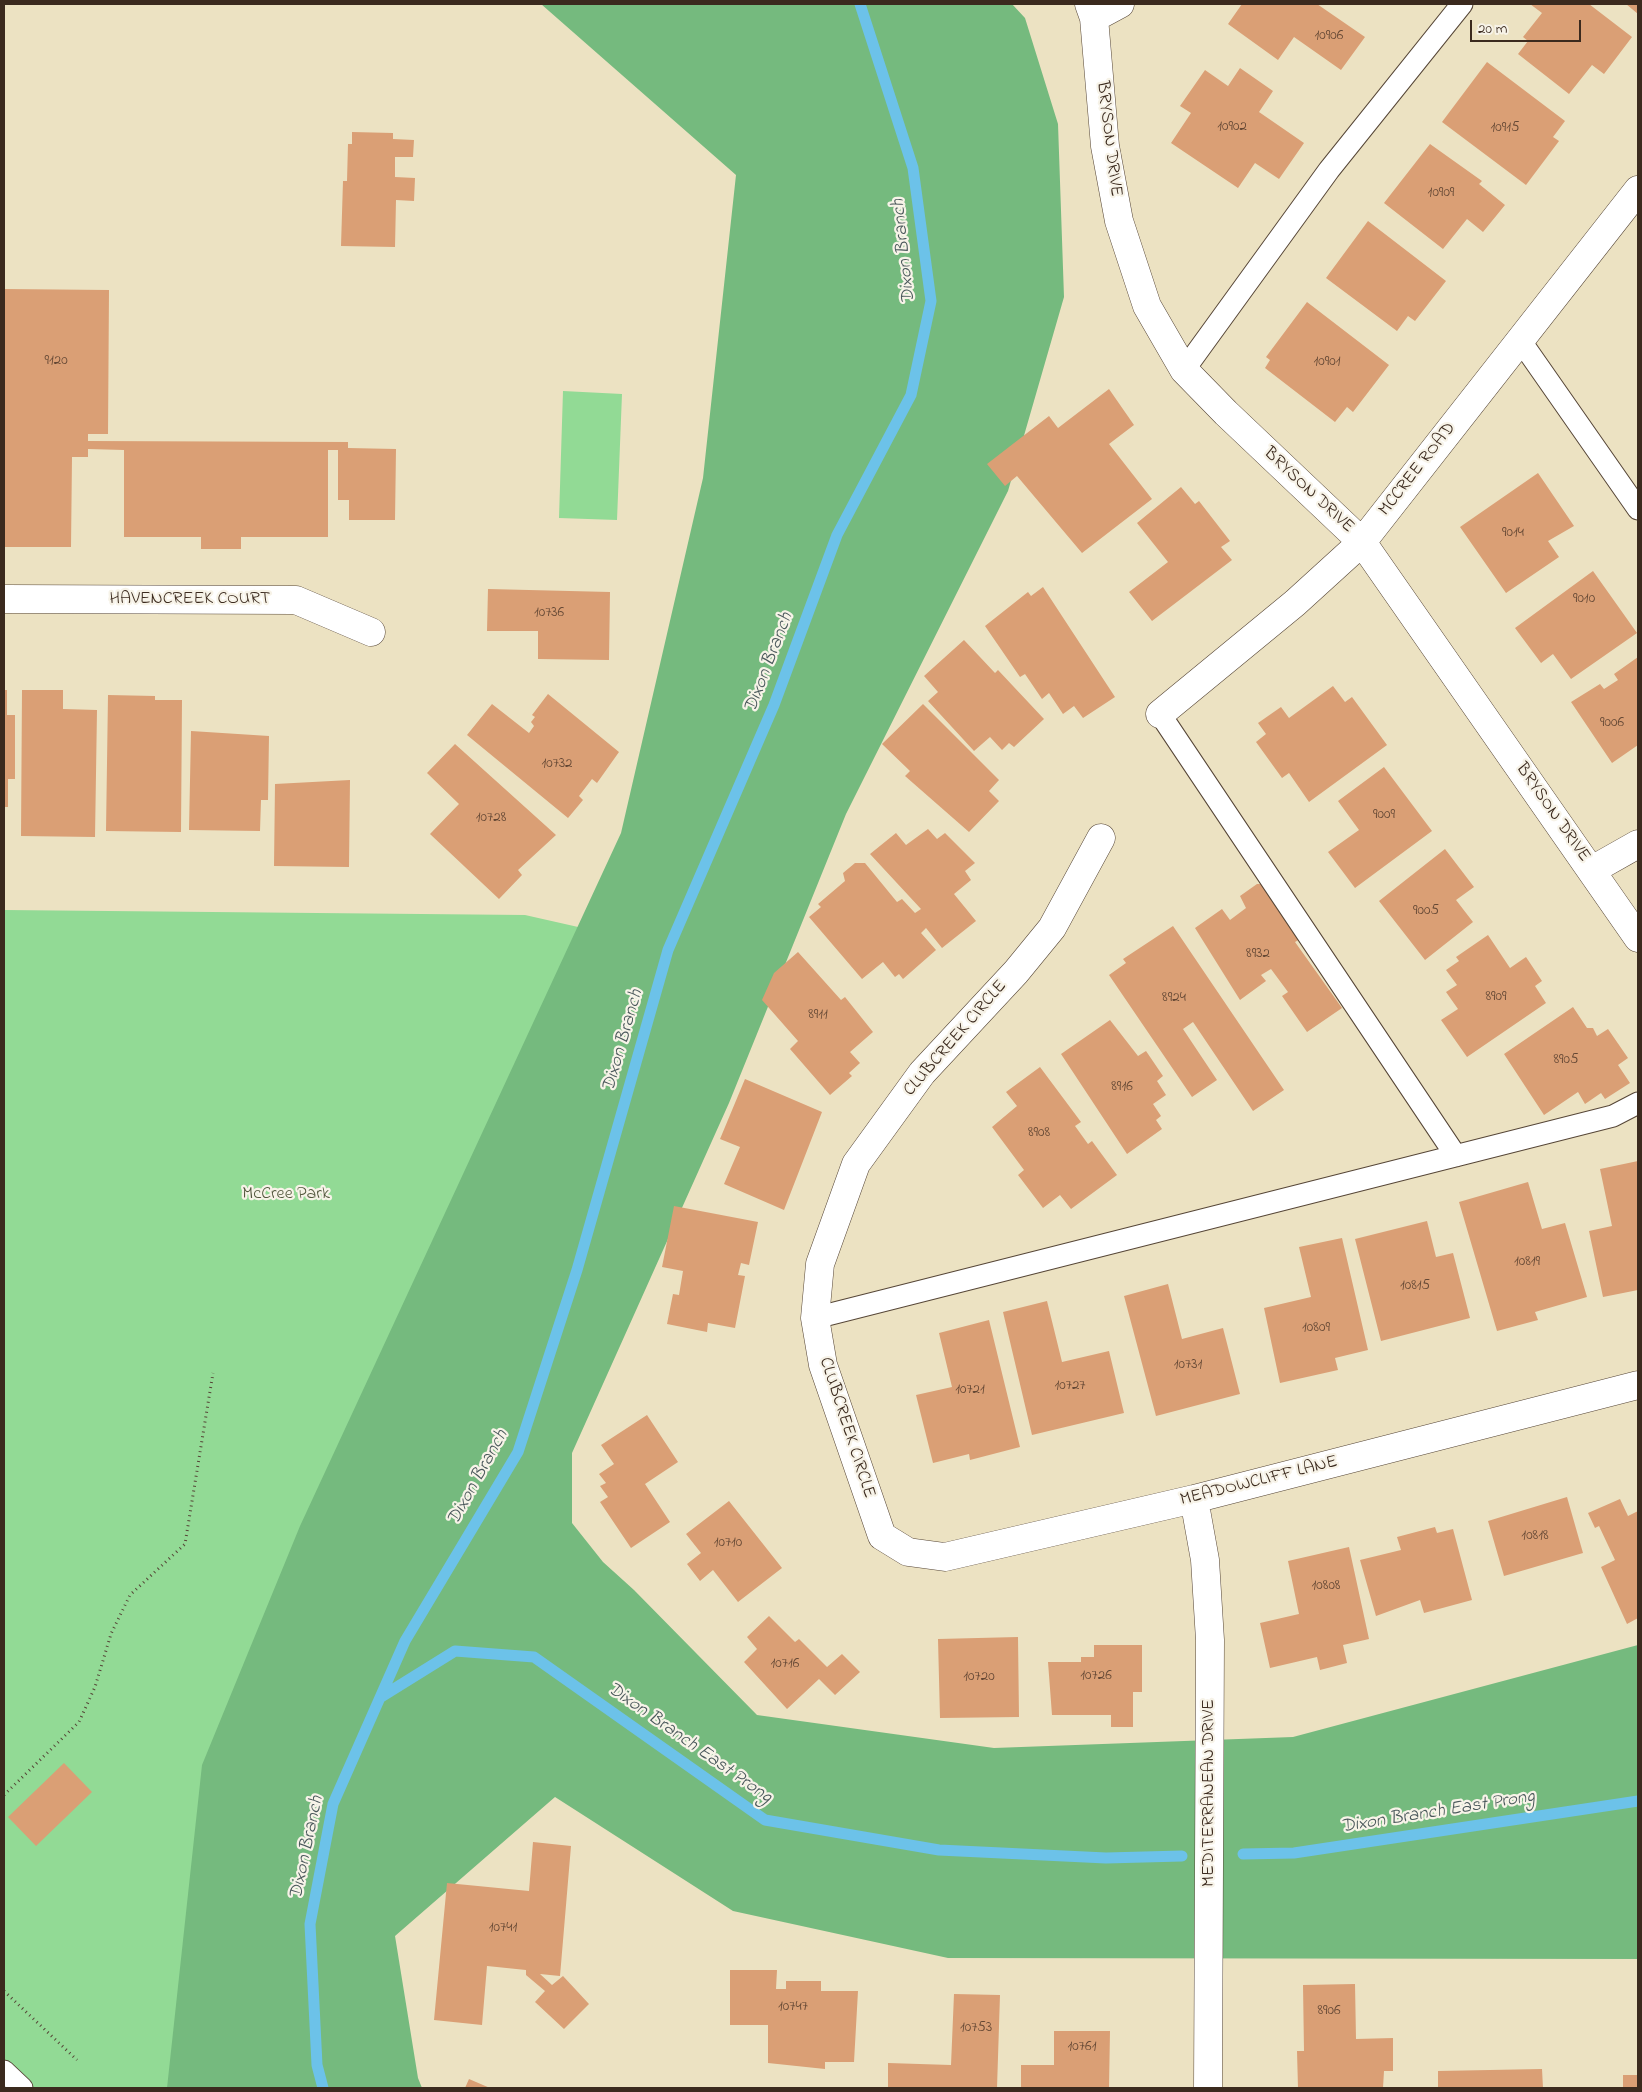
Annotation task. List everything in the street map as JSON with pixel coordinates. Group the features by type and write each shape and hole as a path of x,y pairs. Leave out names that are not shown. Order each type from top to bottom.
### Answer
{"street":[{"path":"1092,11 1120,4"},
{"name":"BRYSON DRIVE","path":"1092,11 1105,146 1119,221 1147,306 1184,370 1226,413 1362,542 1638,938"},
{"name":"MCCREE ROAD","path":"1160,714 1295,603 1362,542 1638,190"},
{"name":"HAVENCREEK COURT","path":"4,599 296,600 371,632"},
{"name":"CLUBCREEK CIRCLE","path":"882,1536 823,1365 815,1318 820,1264 856,1164 922,1073 1016,972 1052,928 1100,838"},
{"path":"1592,870 1638,844"},
{"name":"MEADOWCLIFF LANE","path":"882,1536 908,1552 945,1557 1194,1499 1638,1385"},
{"name":"MEDITERRANEAN DRIVE","path":"1194,1499 1205,1560 1210,1640 1208,2088"}],"lane":[{"path":"1184,370 1329,170 1462,4"},
{"path":"1520,340 1638,510"},
{"path":"1160,714 1456,1156"},
{"path":"815,1318 1613,1116 1638,1103"},
{"path":"4,2071 22,2088"}],"path":[{"path":"4,1795 79,1722 95,1688 111,1634 130,1596 185,1544 213,1373"},
{"path":"4,1992 77,2060"}],"green space":[{"path":"541,4 1012,4 1025,18 1058,124 1064,297 1008,491 846,814 729,1103 572,1453 572,1523 603,1562 634,1590 757,1715 994,1748 1293,1737 1638,1645 1638,1959 948,1958 733,1911 555,1797 395,1936 418,2078 422,2088 167,2088 202,1765 300,1526 621,833 703,478 736,175"},
{"path":"563,391 622,394 617,520 559,518"},
{"name":"McCree Park","path":"4,910 525,915 587,929 282,2088 4,2088"}],"building":[{"path":"1242,4 1317,4 1365,37 1341,70 1294,37 1278,60 1228,24"},
{"path":"1530,4 1589,4 1632,37 1604,74 1592,65 1569,94 1518,54 1528,41 1523,37 1542,13"},
{"path":"1626,4 1638,4 1638,14"},
{"path":"1487,62 1565,121 1553,137 1559,141 1526,185 1442,122"},
{"path":"1240,68 1273,91 1259,112 1304,143 1279,179 1255,163 1238,188 1171,143 1191,113 1180,106 1205,70 1228,86"},
{"path":"352,132 393,133 393,139 414,140 413,157 395,157 395,177 415,178 414,201 396,200 395,247 341,246 343,181 347,181 348,144 352,144"},
{"path":"1430,144 1482,181 1479,184 1505,205 1483,232 1467,219 1443,249 1384,203"},
{"path":"1368,221 1446,281 1415,321 1408,316 1397,331 1326,278"},
{"path":"4,289 109,290 108,434 88,434 88,441 348,442 348,448 396,449 395,520 349,520 349,500 338,500 338,450 328,450 328,537 241,537 241,549 201,549 201,537 124,537 124,450 88,449 88,457 72,457 71,547 4,547"},
{"path":"1307,302 1389,365 1353,412 1347,407 1335,422 1265,368 1270,360 1266,357"},
{"path":"1109,389 1134,425 1109,444 1152,499 1082,553 1017,476 1005,486 987,464 1049,416 1058,428"},
{"path":"1538,473 1574,526 1548,541 1559,557 1506,593 1460,527"},
{"path":"1181,487 1195,504 1199,501 1230,541 1221,547 1232,560 1152,621 1129,592 1168,562 1137,523"},
{"path":"1593,571 1637,633 1571,679 1553,654 1541,663 1515,628"},
{"path":"1043,587 1115,697 1083,718 1074,706 1063,714 1049,693 1042,699 1025,674 1020,677 985,626 1028,592 1031,596"},
{"path":"488,589 610,592 609,660 538,659 538,631 487,631"},
{"path":"964,640 995,673 998,670 1044,719 1014,747 1009,743 1002,750 990,737 974,751 928,701 938,692 924,676"},
{"path":"1638,657 1638,745 1612,763 1571,702 1600,684 1604,689 1618,680 1614,674"},
{"path":"1333,686 1345,702 1352,697 1387,745 1309,802 1289,773 1282,778 1256,742 1266,734 1258,723 1281,707 1289,718"},
{"path":"4,690 7,690 7,715 15,715 15,779 8,779 8,807 4,807"},
{"path":"22,690 63,690 63,709 97,710 95,837 21,836"},
{"path":"548,694 619,752 597,783 592,779 579,796 583,800 568,818 467,735 492,704 529,733 534,726 531,722 535,717 532,715"},
{"path":"108,695 155,696 155,700 182,700 181,832 106,831"},
{"path":"923,704 999,780 989,791 999,801 969,832 905,776 910,771 882,744"},
{"path":"191,731 269,736 268,800 261,800 260,831 189,830"},
{"path":"455,744 556,835 518,870 522,875 499,899 430,834 459,804 427,773"},
{"path":"1384,767 1432,831 1355,888 1328,852 1359,830 1338,801"},
{"path":"350,780 349,867 274,866 275,784"},
{"path":"928,829 937,839 945,833 975,863 965,871 971,880 954,894 976,921 942,948 926,928 921,933 936,950 903,979 899,974 895,977 883,962 862,979 809,917 821,907 818,904 845,881 843,873 855,863 865,863 897,902 902,899 915,913 921,909 870,854 896,833 906,845"},
{"path":"1445,849 1474,887 1456,900 1473,922 1425,960 1379,901"},
{"path":"1257,884 1262,884 1300,939 1295,942 1342,1008 1307,1032 1282,996 1288,992 1271,969 1261,975 1266,981 1240,1000 1195,928 1222,909 1230,920 1246,908 1240,896"},
{"path":"1173,926 1284,1090 1253,1111 1193,1022 1183,1029 1217,1080 1192,1097 1109,975 1126,963 1123,959"},
{"path":"1488,935 1510,968 1526,957 1542,981 1535,986 1546,1003 1467,1057 1441,1020 1458,1009 1446,992 1457,985 1446,970 1459,961 1456,957"},
{"path":"798,952 841,1000 845,997 873,1032 850,1052 860,1063 849,1073 852,1076 830,1095 790,1049 798,1041 762,1000 774,973"},
{"path":"1573,1007 1587,1028 1593,1028 1597,1036 1608,1029 1628,1058 1618,1065 1630,1083 1605,1099 1601,1093 1585,1104 1578,1092 1544,1115 1504,1054"},
{"path":"1110,1020 1138,1056 1146,1051 1163,1076 1157,1081 1166,1095 1153,1104 1161,1116 1156,1120 1162,1129 1127,1154 1061,1054"},
{"path":"1040,1067 1081,1122 1075,1126 1088,1144 1092,1141 1117,1175 1071,1209 1060,1195 1043,1208 1018,1175 1024,1170 992,1127 1017,1106 1006,1092"},
{"path":"745,1079 822,1112 784,1210 724,1184 740,1147 720,1139"},
{"path":"1638,1161 1638,1290 1603,1297 1589,1231 1612,1226 1600,1169"},
{"path":"1528,1182 1542,1229 1565,1223 1587,1297 1535,1312 1538,1320 1497,1331 1459,1202"},
{"path":"674,1206 758,1222 749,1265 741,1263 738,1275 745,1276 735,1328 708,1323 707,1332 667,1324 673,1294 679,1295 683,1271 662,1267"},
{"path":"1427,1221 1436,1257 1453,1253 1470,1318 1381,1341 1355,1239"},
{"path":"1342,1238 1368,1350 1335,1358 1338,1370 1280,1383 1264,1308 1311,1297 1299,1247"},
{"path":"1168,1284 1182,1339 1223,1328 1240,1394 1156,1416 1124,1296"},
{"path":"1047,1301 1062,1362 1109,1351 1124,1413 1032,1435 1003,1312"},
{"path":"989,1320 1020,1447 970,1460 969,1454 933,1463 916,1395 952,1387 939,1333"},
{"path":"647,1415 678,1462 645,1484 670,1522 631,1548 600,1502 608,1497 600,1486 606,1483 599,1474 614,1464 601,1445"},
{"path":"1567,1497 1583,1553 1504,1576 1488,1521"},
{"path":"1620,1499 1628,1516 1638,1511 1638,1618 1627,1624 1601,1567 1615,1560 1599,1526 1595,1528 1588,1513"},
{"path":"729,1501 782,1568 738,1602 713,1570 700,1581 687,1564 701,1553 686,1534"},
{"path":"1435,1527 1437,1533 1453,1529 1472,1600 1424,1613 1420,1600 1376,1616 1360,1560 1401,1550 1397,1537"},
{"path":"1349,1547 1369,1639 1343,1645 1347,1663 1320,1670 1317,1657 1270,1668 1260,1623 1299,1614 1288,1561"},
{"path":"769,1616 795,1642 799,1639 827,1667 842,1654 860,1672 835,1695 819,1679 787,1709 744,1662 757,1649 747,1637"},
{"path":"1018,1637 1019,1717 940,1718 938,1639"},
{"path":"1094,1645 1142,1645 1142,1692 1133,1692 1133,1727 1111,1727 1111,1715 1052,1715 1048,1662 1081,1662 1081,1657 1094,1657"},
{"path":"64,1763 92,1792 36,1846 8,1817"},
{"path":"533,1842 571,1846 560,1976 540,1974 552,1985 563,1976 589,2004 564,2029 535,2002 545,1991 526,1975 526,1970 487,1966 482,2025 434,2020 447,1883 529,1891"},
{"path":"730,1970 777,1970 776,1989 786,1989 786,1981 821,1981 821,1991 858,1991 854,2062 825,2062 825,2069 768,2063 768,2025 730,2025"},
{"path":"1355,1984 1356,2039 1393,2038 1393,2071 1384,2071 1383,2088 1298,2088 1297,2051 1304,2051 1303,1985"},
{"path":"954,1994 1000,1995 997,2088 888,2088 888,2063 951,2065"},
{"path":"1054,2031 1110,2031 1109,2088 1021,2088 1021,2065 1054,2065"},
{"path":"1542,2069 1543,2088 1438,2088 1438,2071"},
{"path":"1623,2075 1638,2075 1638,2088 1623,2088"},
{"path":"469,2079 490,2088 465,2088"}],"waterway":[{"name":"Dixon Branch","path":"323,2088 317,2065 310,1924 333,1804 405,1641 518,1452 577,1270 668,950 774,705 837,535 911,395 931,301 913,168 860,4"},
{"name":"Dixon Branch East Prong","path":"381,1697 455,1651 534,1657 765,1820 939,1850 1106,1858 1182,1856"},
{"name":"Dixon Branch East Prong","path":"1243,1854 1294,1853 1638,1801"}]}
